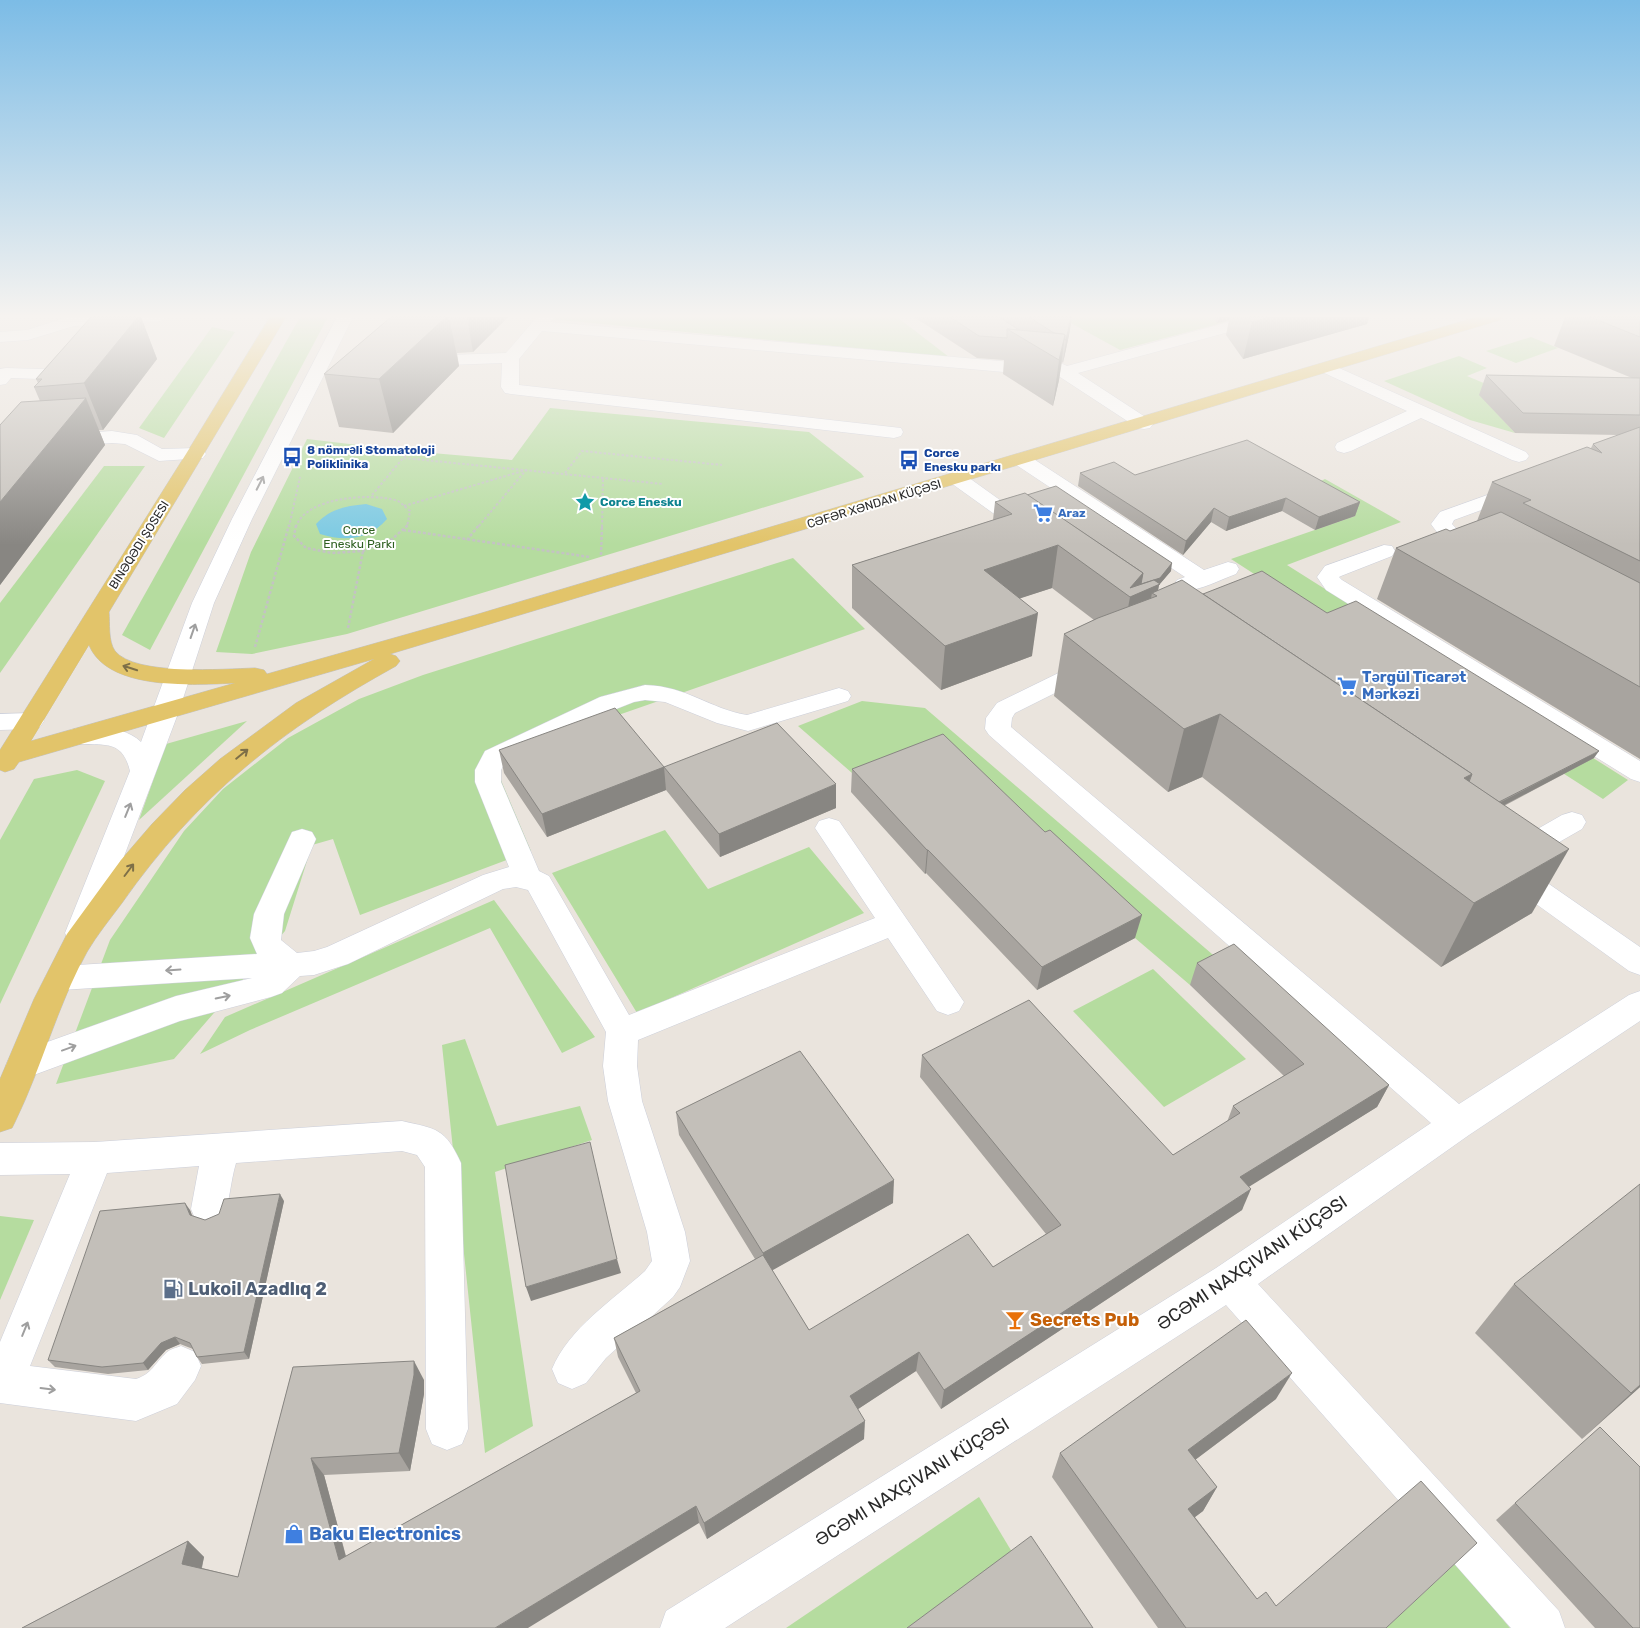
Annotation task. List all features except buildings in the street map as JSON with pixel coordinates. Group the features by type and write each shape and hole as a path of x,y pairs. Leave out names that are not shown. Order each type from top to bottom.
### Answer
{"main road":[{"name":"BINƏQƏDI ŞOSESI","path":"3,762 31,722 233,393"},
{"name":"CƏFƏR XƏNDAN KÜÇƏSI","path":"483,620 1246,393"},
{"path":"98,611 99,643 106,656 115,663 152,674 178,677 306,672"},
{"path":"3,762 79,736 483,620"},
{"path":"0,1117 66,966 112,893 151,842 209,781 298,712 336,687 391,659 483,620"}],"street":[{"path":"315,393 242,519 203,603 143,772 66,966 229,966 314,963 337,956 493,882 509,877 526,876 539,883 622,1032 620,1066 625,1100 666,1232 671,1261 666,1274 658,1284 592,1344 572,1369"},
{"path":"546,393 894,432"},
{"path":"1096,393 1144,424"},
{"path":"1382,393 1519,456"},
{"path":"1344,447 1421,411"},
{"path":"20,446 40,424"},
{"path":"2,456 20,446 39,442 112,437 130,439 159,455 196,454"},
{"path":"1022,460 1202,579"},
{"path":"958,479 1046,541"},
{"path":"1492,558 1449,535 1441,524 1447,516 1539,482"},
{"path":"1384,551 1333,571 1328,577 1334,585 1640,773"},
{"path":"1169,591 1228,569"},
{"path":"1110,657 1006,708 999,718 998,728 1457,1124"},
{"path":"526,876 488,782 488,770 494,757 613,700 638,694 658,693 675,697 692,702 739,722 748,723 839,696"},
{"path":"0,722 31,722"},
{"path":"79,736 103,736 129,743 135,748 143,772"},
{"path":"1572,822 1496,860 1640,963"},
{"path":"829,828 948,1002"},
{"path":"292,965 273,952 267,945 265,938 270,914 302,839"},
{"path":"622,1032 894,923"},
{"path":"23,1065 176,1009 260,988 270,984 292,965"},
{"name":"ƏCƏMI NAXÇIVANI KÜÇƏSI","path":"683,1628 1230,1281 1457,1124 1640,1004"},
{"path":"0,1159 95,1158 402,1136 428,1142 443,1163 447,1429"},
{"path":"209,1208 213,1179 222,1149"},
{"path":"0,1370 14,1359 95,1158"},
{"path":"1230,1281 1542,1628"},
{"path":"0,1383 136,1400 156,1394 167,1387 181,1366"}],"path":[{"path":"564,474 582,451 722,465"},
{"path":"372,496 409,452"},
{"path":"404,458 663,484"},
{"path":"404,506 526,470"},
{"path":"467,540 526,470"},
{"path":"242,676 252,654 291,518 300,474"},
{"path":"601,558 603,478"},
{"path":"372,496 396,500 404,506 410,512 408,526 391,540 363,551 332,554 306,548 294,536 297,521 315,508 342,498 372,496"},
{"path":"291,518 297,521"},
{"path":"403,530 591,557"},
{"path":"347,634 363,551"}],"green space":[{"path":"164,393 194,393 164,438 139,428"},
{"path":"257,393 287,393 150,650 122,635"},
{"path":"1410,393 1507,393 1512,395 1480,395 1515,433 1470,420"},
{"name":"Corce Enesku Parkı","path":"550,408 809,432 864,477 347,634 252,654 216,652 251,552 307,439 409,451 512,460"},
{"path":"104,466 145,466 0,673 0,603"},
{"path":"1325,479 1401,522 1287,565 1628,780 1603,799 1231,559 1355,516 1306,488"},
{"path":"793,558 865,629 492,759 531,851 360,915 333,839 312,845 285,931 174,1059 56,1084 110,940 184,831 223,789 288,738 359,699 423,675"},
{"path":"862,701 925,708 1226,966 1190,985 1135,938 867,786 798,726"},
{"path":"247,721 139,820 166,744"},
{"path":"77,770 105,781 0,1004 0,840 34,779"},
{"path":"665,830 708,889 809,847 864,913 637,1013 552,873"},
{"path":"494,900 595,1037 562,1053 490,928 250,1030 200,1054 225,1017"},
{"path":"1153,969 1246,1059 1164,1107 1073,1011"},
{"path":"465,1039 497,1126 580,1106 592,1140 495,1172 533,1426 485,1453 442,1045"},
{"path":"0,1216 34,1220 0,1300"},
{"path":"979,1497 1021,1567 939,1628 786,1628"},
{"path":"1456,1563 1510,1628 1386,1628"}],"water":[{"path":"366,504 382,509 387,519 380,526 364,535 356,537 338,538 320,534 316,524 327,515 345,507"}],"place":[{"name":"8 nömrəli Stomatoloji Poliklinika","path":"292,457"},
{"name":"Corce Enesku parkı","path":"909,460"},
{"name":"Corce Enesku","path":"585,502"},
{"name":"Araz","path":"1043,513"},
{"name":"Tərgül Ticarət Mərkəzi","path":"1347,686"},
{"name":"Lukoil Azadlıq 2","path":"173,1289"},
{"name":"Secrets Pub","path":"1015,1320"},
{"name":"Baku Electronics","path":"294,1534"}]}
